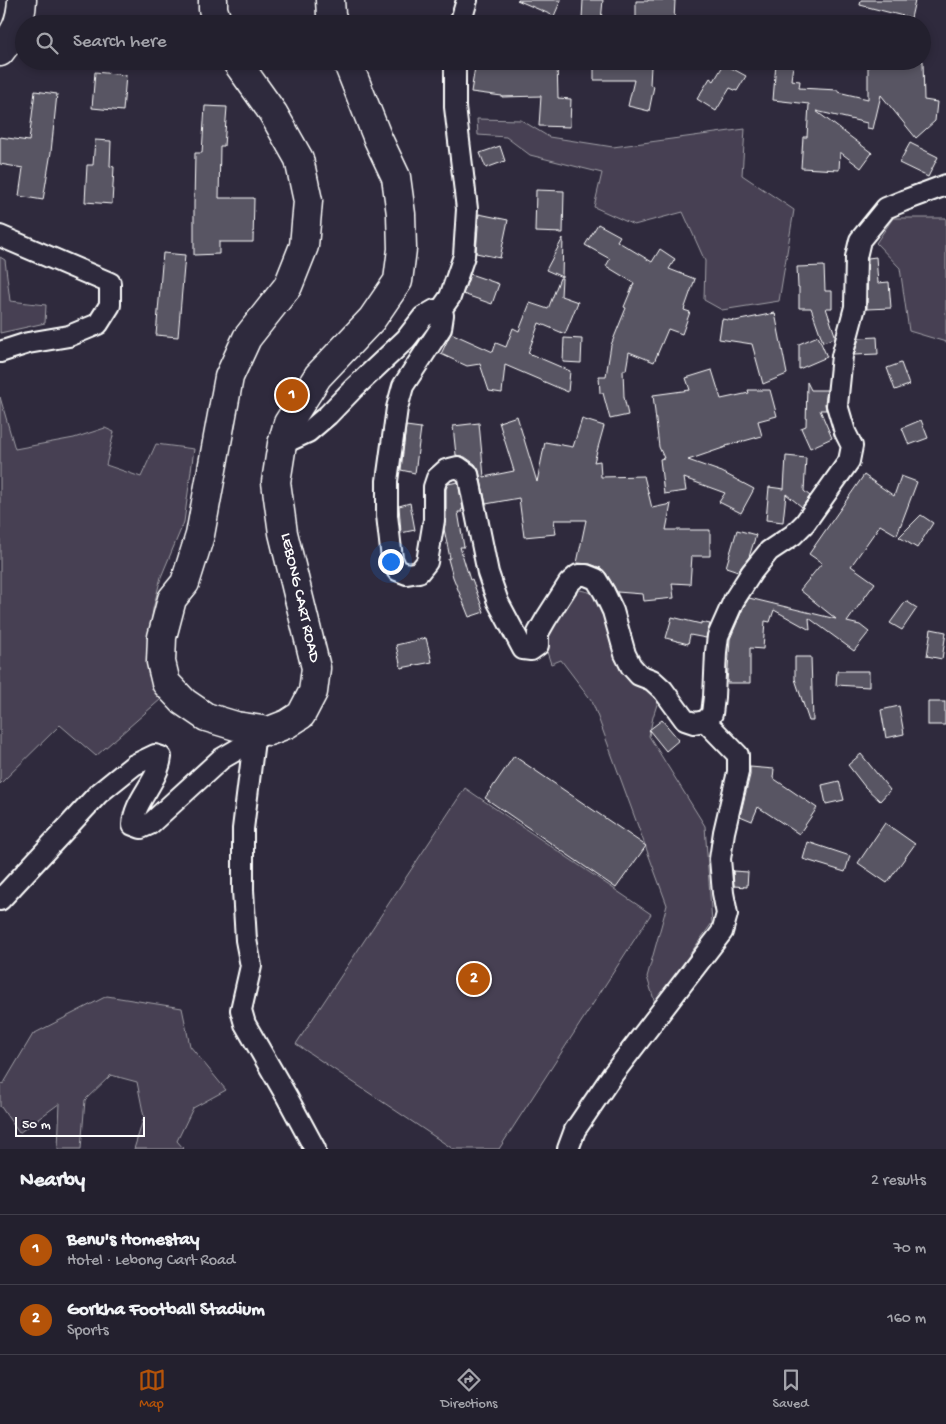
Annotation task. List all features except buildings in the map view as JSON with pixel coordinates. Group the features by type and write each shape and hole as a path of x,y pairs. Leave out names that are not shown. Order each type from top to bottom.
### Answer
{"highway":[{"path":"20,15 22,0"},
{"path":"213,0 215,15"},
{"path":"330,0 332,15"},
{"path":"0,52 15,31"},
{"path":"243,70 274,112 299,159 308,201 304,246 288,286 247,338 229,377 200,535 185,583 172,599 162,637 161,662 166,683 184,702 206,716 262,736"},
{"name":"LEBONG CART ROAD","path":"262,736 302,715 313,692 316,668 283,533 276,482 282,444 288,423 318,376 372,319 398,281 402,249 401,214 396,177 378,139 351,70"}],"street":[{"path":"463,15 467,0"},
{"path":"440,311 450,296 464,256 467,210 455,107 455,70"},
{"path":"440,311 443,315 441,328 404,386 397,408 388,481 387,515 392,560 397,570 407,574 419,572 427,562 434,520 434,486 437,478 446,470 458,468 468,474 488,573 498,602 523,649 531,650 538,645 538,633 569,583 578,575 586,575 596,579 604,592 613,611 625,654 639,676 652,680 663,690 685,720 694,723 705,721 712,714 718,636 734,600 752,572 769,551 793,535 805,523 849,461 852,446 845,432 837,405 842,356 855,307 856,257 860,240 886,208 946,185"},
{"path":"0,236 110,283 110,305 98,324 69,336 28,343 0,352"},
{"path":"282,444 308,432 322,421 406,339 423,317 435,310 440,311"},
{"path":"568,1149 575,1130 612,1074 722,932 727,914 720,858 738,772 738,755 705,721"},
{"path":"0,900 98,794 134,765 155,755 161,757 160,768 133,816 133,825 141,828 150,824 221,759 262,736"},
{"path":"262,736 244,829 246,940 251,966 241,1010 245,1024 315,1149"}],"shaded area":[{"path":"477,119 521,120 549,137 613,147 745,129 742,175 794,210 779,301 722,310 704,300 705,261 683,212 634,225 594,207 602,173 530,155 506,137 478,135"},
{"path":"893,218 946,218 946,342 909,331 900,268 876,243"},
{"path":"0,257 5,260 10,301 46,305 45,323 0,333"},
{"path":"0,397 15,449 74,438 105,428 114,432 106,465 141,477 156,444 194,449 184,522 161,577 153,609 148,644 148,674 161,699 96,756 60,725 0,784"},
{"path":"580,590 597,594 624,672 644,689 659,698 649,736 705,826 712,923 655,1003 647,977 667,905 592,701 561,660 551,664 546,649 551,626 567,601"},
{"path":"465,788 651,914 499,1149 453,1149 296,1044"},
{"path":"107,996 182,1008 190,1046 226,1090 193,1108 177,1141 184,1149 134,1149 144,1117 137,1082 111,1075 85,1100 81,1149 58,1149 60,1103 19,1133 0,1107 0,1084 4,1083 33,1034"}],"place":[{"name":"Benu's Homestay","path":"292,395"},
{"name":"Gorkha Football Stadium","path":"474,979"}]}
